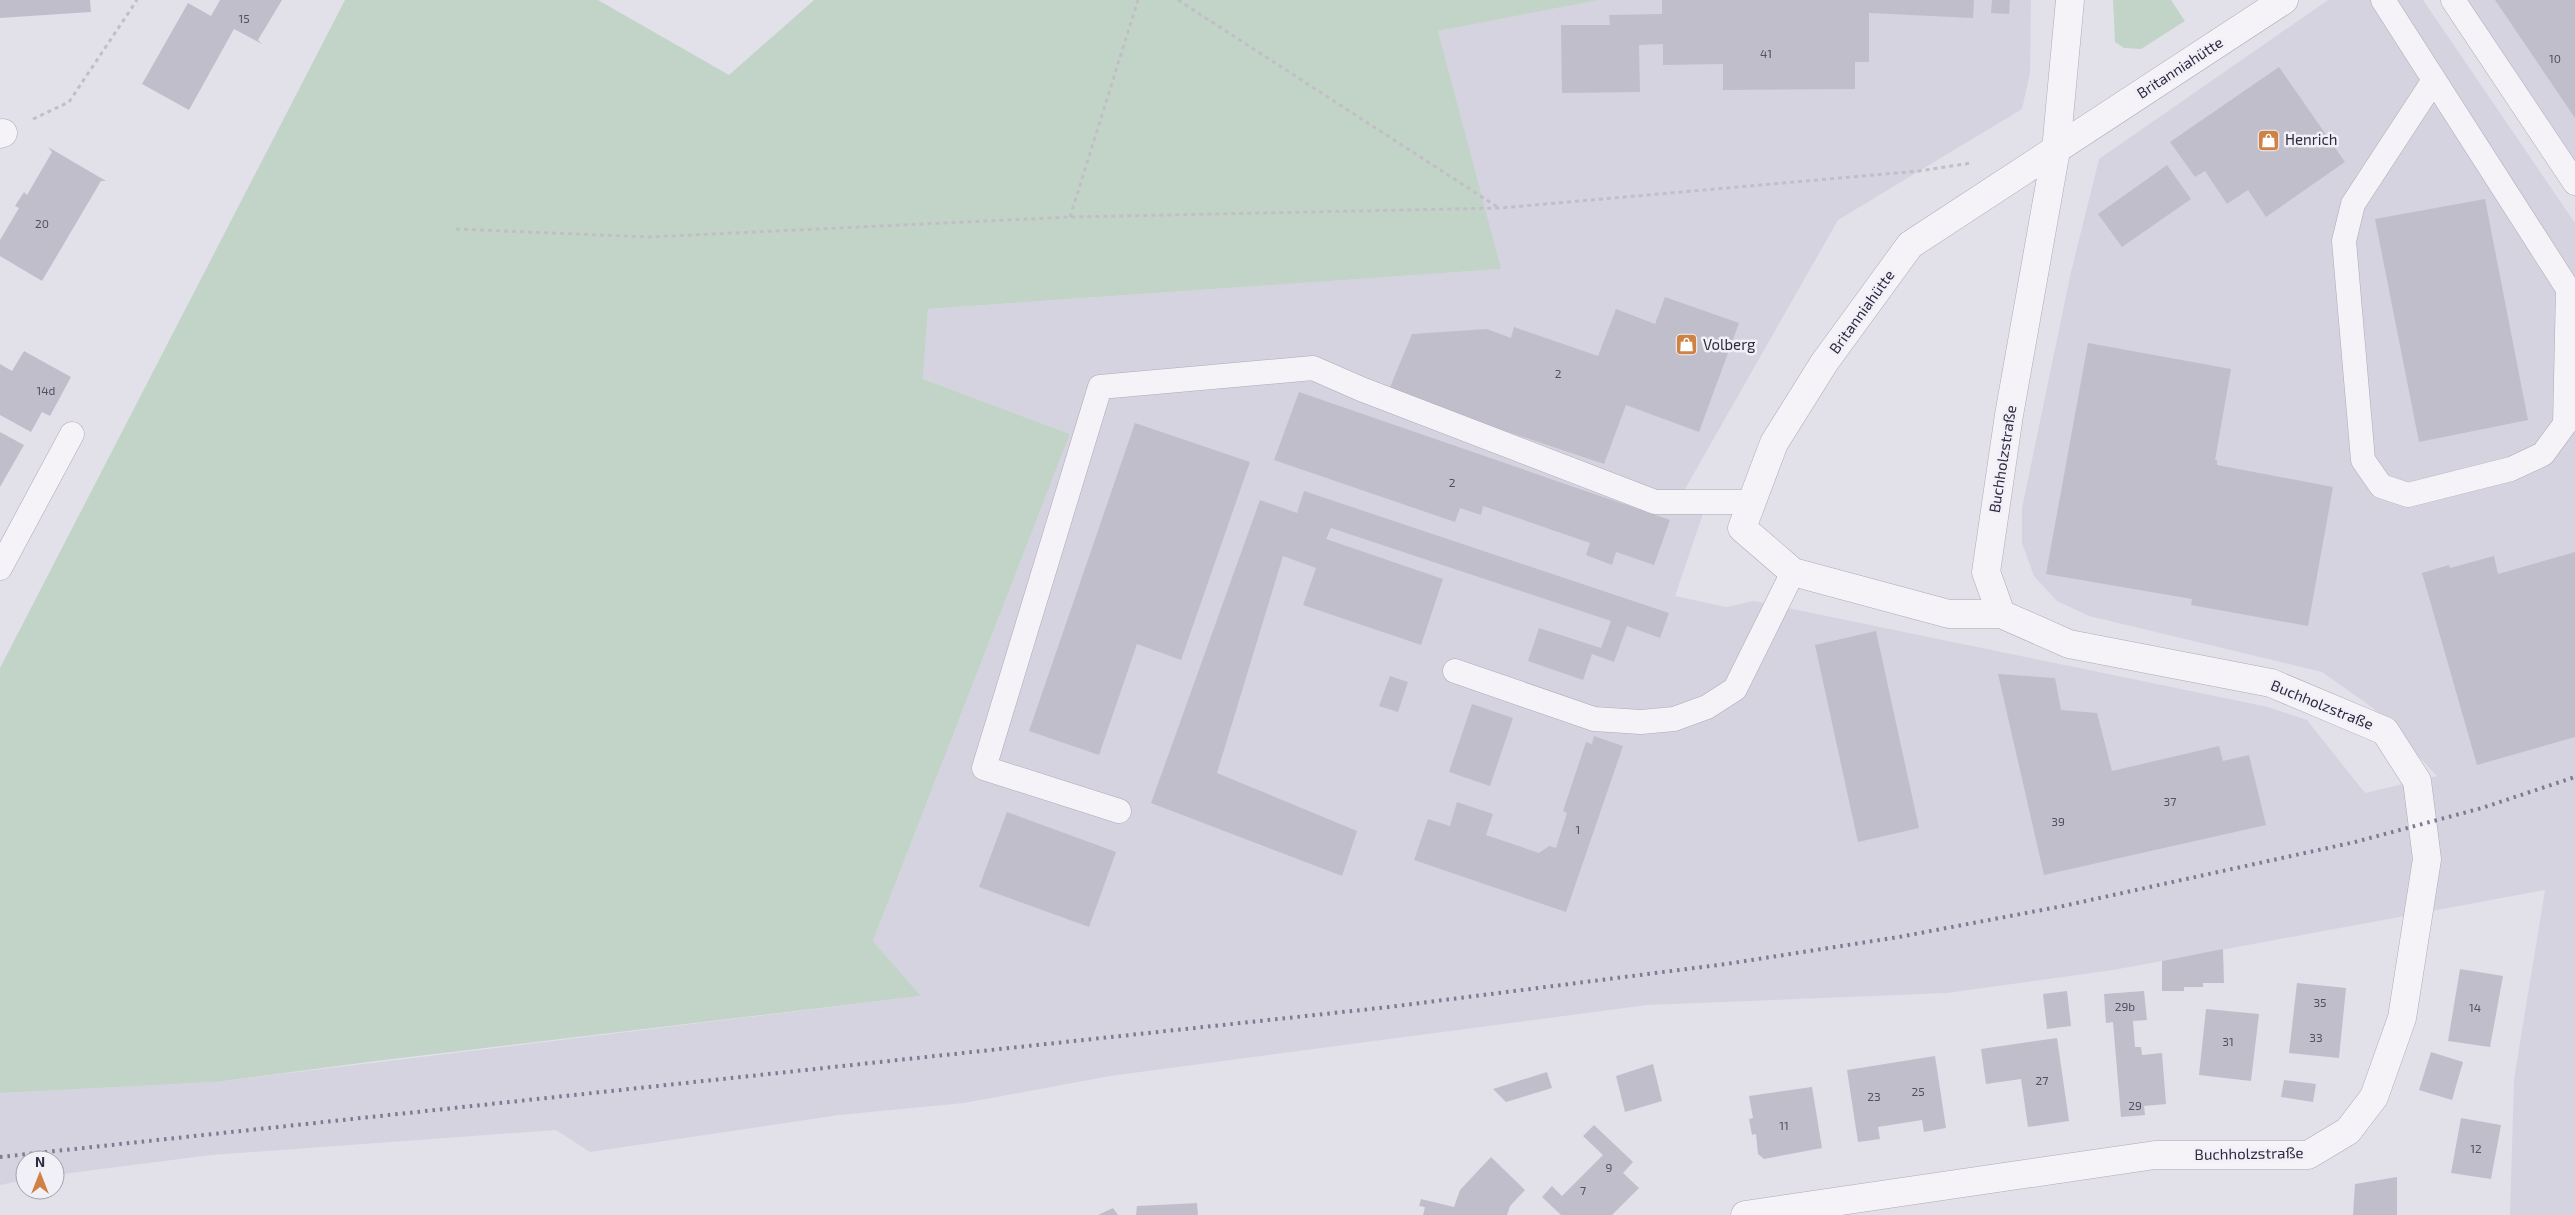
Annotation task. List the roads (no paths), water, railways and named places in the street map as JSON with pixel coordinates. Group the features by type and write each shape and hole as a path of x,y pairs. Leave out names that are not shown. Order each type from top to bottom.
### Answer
{"street":[{"name":"Buchholzstraße","path":"1745,1215 2155,1155 2308,1155 2348,1132 2374,1097 2402,1018 2427,859 2417,781 2385,731 2271,684 2068,644 2001,614 1986,572 2009,414 2056,150 2070,0"},
{"name":"Britanniahütte","path":"2001,614 1949,614 1793,572 1742,528 1774,443 1824,364 1910,245 2284,0"}],"lane":[{"path":"2383,0 2568,289 2565,424 2544,454 2511,470 2408,495 2381,486 2363,460 2344,241 2353,204 2434,80"},
{"path":"2453,0 2575,183"},
{"path":"1120,811 984,768 1100,387 1313,368 1361,389 1655,502 1752,502"},
{"path":"0,568 72,434"},
{"path":"1455,670 1594,719 1641,722 1674,719 1707,707 1735,689 1793,572"}],"railway":[{"path":"0,1157 1389,1007 1726,964 1899,937 2063,906 2355,842 2482,808 2575,777"}],"place":[{"name":"Henrich","path":"2269,140"},
{"name":"Volberg","path":"1687,345"}]}
